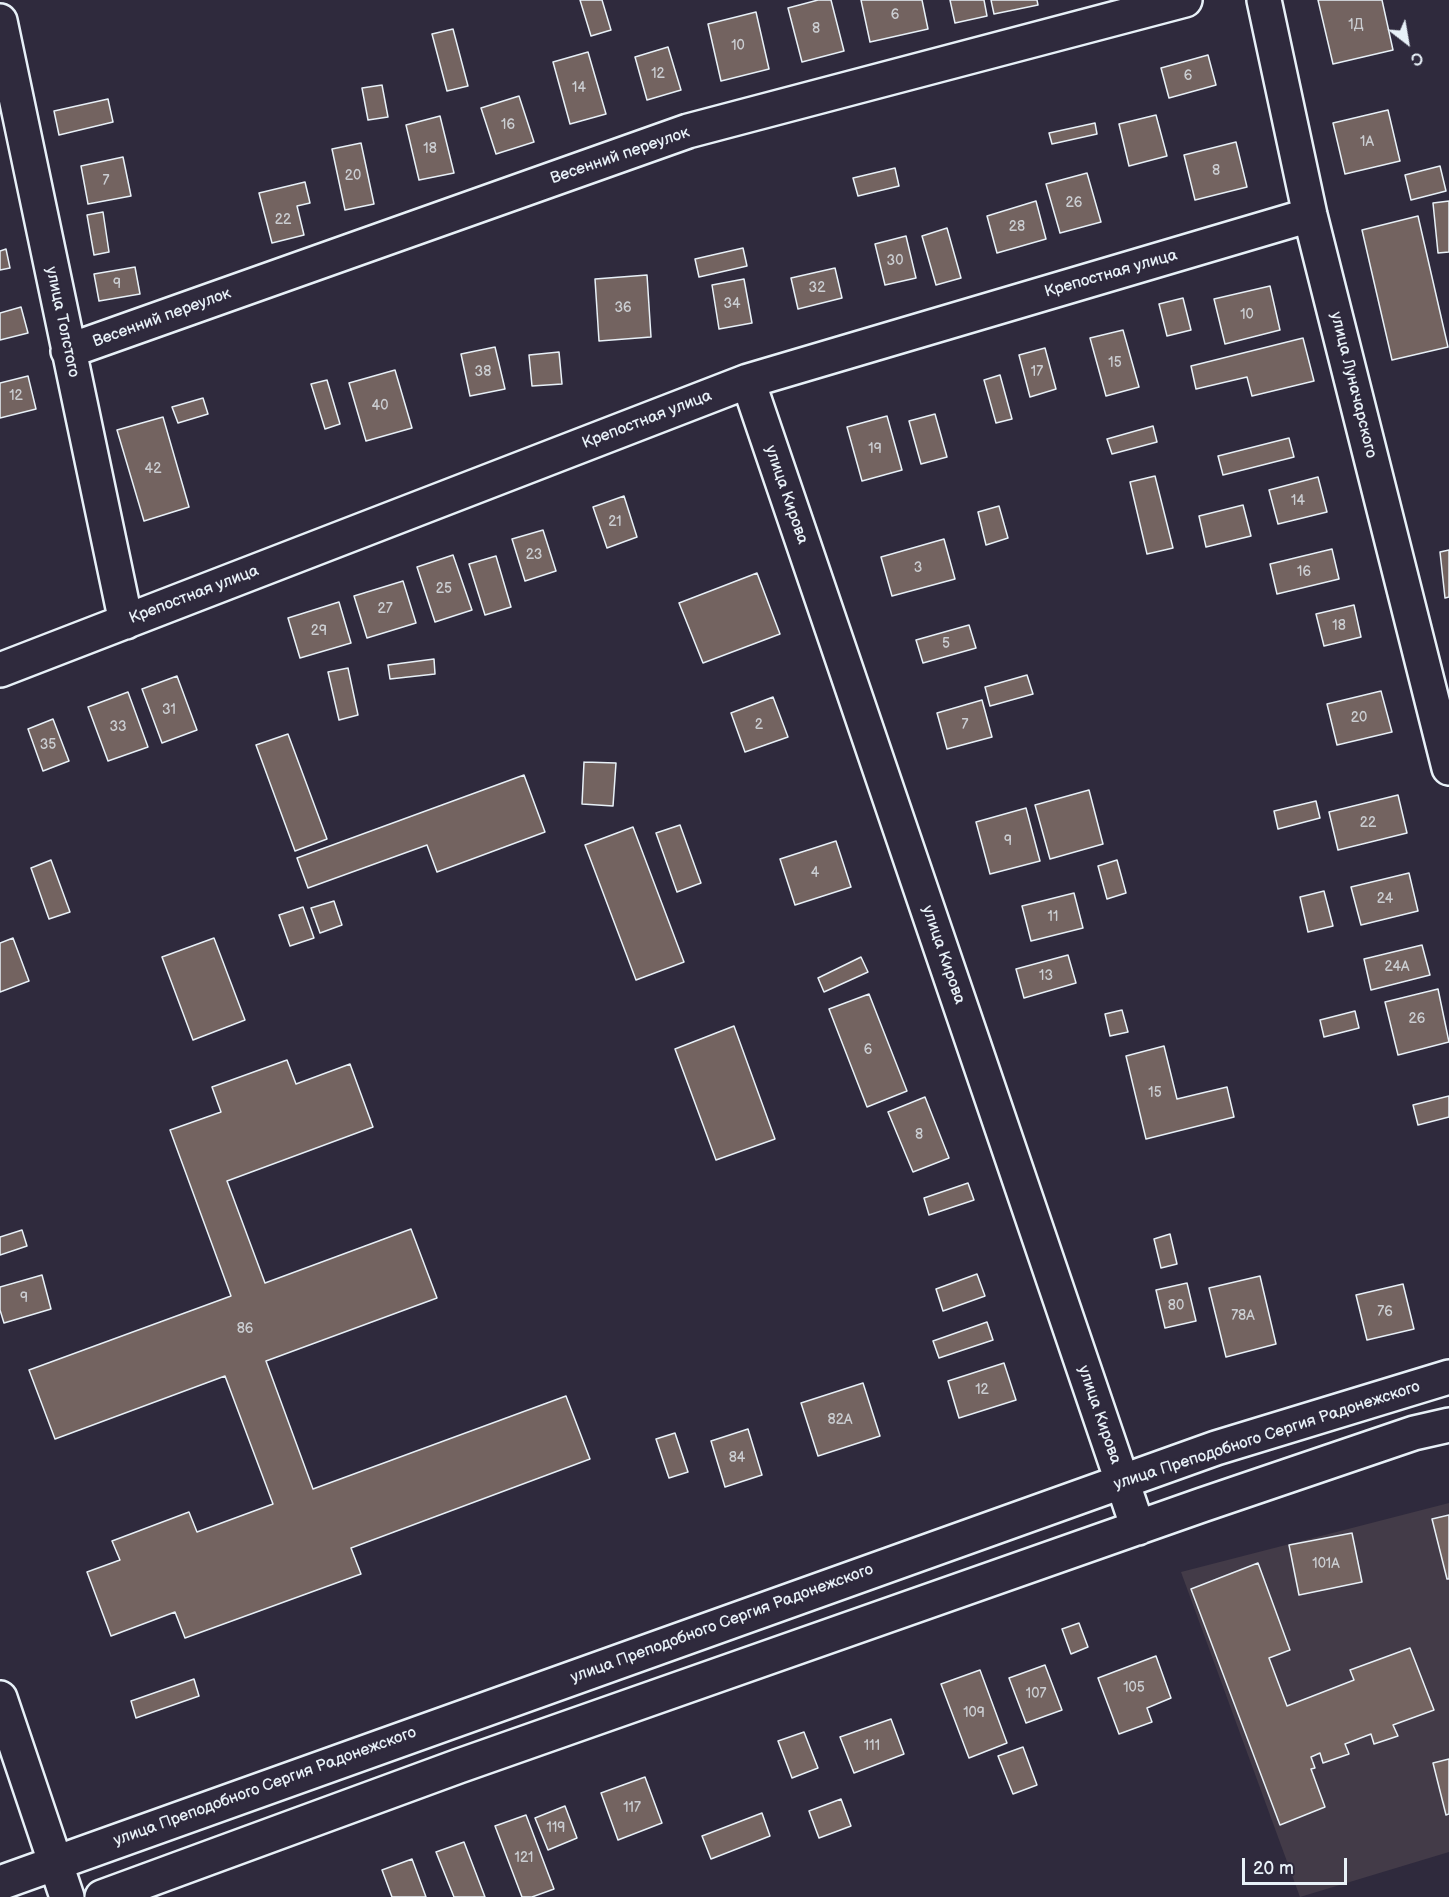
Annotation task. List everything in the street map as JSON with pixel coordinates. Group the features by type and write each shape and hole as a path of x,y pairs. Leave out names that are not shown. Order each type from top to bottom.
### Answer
{"street":[{"name":"Весенний переулок","path":"68,351 688,131 1185,0"},
{"name":"улица Луначарского","path":"1264,0 1310,215 1449,768"},
{"name":"улица Толстого","path":"0,21 126,622"},
{"name":"Крепостная улица","path":"0,670 748,381 1310,215"},
{"name":"улица Кирова","path":"748,381 1138,1528"},
{"name":"улица Преподобного Сергия Радонежского","path":"0,1882 1216,1448 1449,1377"},
{"path":"102,1897 459,1766 1138,1528 1414,1434 1449,1425"},
{"path":"0,1698 67,1897"}],"shaded area":[{"path":"1449,1503 1449,1852 1300,1897 1181,1572"}],"building":[{"path":"580,0 602,0 611,30 591,36"},
{"path":"818,0 831,0 844,51 802,62 788,8"},
{"path":"861,0 922,0 928,29 870,42"},
{"path":"950,0 984,0 987,16 955,23"},
{"path":"991,0 1037,0 1038,5 994,14"},
{"path":"1318,0 1382,0 1393,50 1333,64"},
{"path":"756,12 769,69 721,81 708,24"},
{"path":"453,29 468,86 447,91 432,34"},
{"path":"668,47 681,90 647,100 635,57"},
{"path":"588,52 606,114 570,124 553,62"},
{"path":"1208,55 1216,85 1169,98 1161,68"},
{"path":"382,85 388,117 368,120 362,88"},
{"path":"519,96 534,142 496,154 481,108"},
{"path":"108,99 113,122 59,135 54,111"},
{"path":"1388,110 1400,161 1345,174 1333,123"},
{"path":"1156,115 1167,156 1129,166 1119,124"},
{"path":"440,116 454,173 419,180 406,125"},
{"path":"1095,123 1097,134 1052,144 1049,133"},
{"path":"1236,142 1247,187 1195,200 1184,155"},
{"path":"361,143 374,204 345,210 332,149"},
{"path":"123,157 131,196 88,204 81,166"},
{"path":"1440,166 1446,191 1411,200 1405,175"},
{"path":"895,168 899,186 858,196 853,178"},
{"path":"1087,173 1101,222 1060,233 1046,184"},
{"path":"305,182 310,203 297,206 304,235 272,243 259,193"},
{"path":"1036,201 1046,239 997,253 987,216"},
{"path":"1449,201 1449,252 1438,253 1433,203"},
{"path":"103,212 109,252 94,255 87,215"},
{"path":"1418,216 1448,347 1392,360 1362,230"},
{"path":"947,228 961,278 936,285 922,236"},
{"path":"906,236 916,278 885,285 875,244"},
{"path":"743,248 747,266 699,277 695,259"},
{"path":"6,249 10,268 0,270 0,251"},
{"path":"135,267 140,294 99,301 94,274"},
{"path":"835,268 842,298 798,309 791,278"},
{"path":"647,275 651,337 599,341 595,279"},
{"path":"744,279 752,323 719,329 712,285"},
{"path":"1270,286 1280,330 1225,344 1214,299"},
{"path":"1183,298 1191,330 1167,336 1159,304"},
{"path":"21,307 28,333 0,340 0,313"},
{"path":"1123,330 1139,387 1106,396 1090,338"},
{"path":"1303,338 1314,381 1252,396 1247,377 1196,389 1191,366"},
{"path":"495,347 505,389 470,396 461,354"},
{"path":"1045,348 1056,389 1030,397 1019,355"},
{"path":"559,352 562,384 532,386 529,355"},
{"path":"395,370 412,428 366,441 349,383"},
{"path":"1000,375 1012,419 996,423 984,380"},
{"path":"28,376 36,409 0,418 0,383"},
{"path":"327,380 340,424 325,429 311,384"},
{"path":"203,398 208,414 178,423 172,407"},
{"path":"935,414 947,457 921,464 909,421"},
{"path":"887,416 902,470 862,481 847,427"},
{"path":"163,417 189,507 144,521 117,430"},
{"path":"1153,426 1157,442 1112,454 1107,439"},
{"path":"1289,438 1294,457 1223,475 1218,456"},
{"path":"1155,476 1173,548 1147,554 1130,482"},
{"path":"1318,477 1327,512 1278,524 1269,490"},
{"path":"624,496 637,537 607,548 593,507"},
{"path":"1243,505 1251,536 1206,547 1199,516"},
{"path":"999,506 1008,538 986,545 978,512"},
{"path":"543,530 556,571 525,581 512,539"},
{"path":"944,539 955,579 892,596 881,557"},
{"path":"1332,549 1339,579 1277,594 1270,564"},
{"path":"1449,550 1449,597 1445,598 1440,552"},
{"path":"453,555 472,610 435,622 417,567"},
{"path":"496,556 511,607 485,615 469,564"},
{"path":"757,573 780,634 703,663 679,603"},
{"path":"403,581 416,623 367,638 354,596"},
{"path":"339,602 351,643 300,658 288,618"},
{"path":"1354,605 1361,637 1324,646 1316,614"},
{"path":"969,625 976,648 923,663 916,640"},
{"path":"434,659 435,674 390,679 388,665"},
{"path":"348,668 358,715 339,720 328,672"},
{"path":"1027,675 1033,694 990,706 985,687"},
{"path":"177,676 197,730 162,743 142,689"},
{"path":"1381,691 1392,732 1337,745 1327,704"},
{"path":"128,692 148,747 108,761 88,707"},
{"path":"773,697 788,737 745,752 731,713"},
{"path":"982,700 992,737 947,749 937,713"},
{"path":"53,719 69,761 43,771 28,729"},
{"path":"288,734 327,839 295,851 256,745"},
{"path":"584,762 616,763 613,806 582,804"},
{"path":"524,775 545,832 437,872 427,845 308,888 297,858"},
{"path":"1089,790 1103,844 1050,859 1035,805"},
{"path":"1398,795 1407,833 1338,850 1329,812"},
{"path":"1316,801 1320,818 1278,829 1274,811"},
{"path":"1026,808 1040,861 990,874 976,822"},
{"path":"680,825 701,883 677,892 656,833"},
{"path":"633,827 684,962 636,980 585,845"},
{"path":"836,841 851,887 795,905 780,859"},
{"path":"51,860 70,912 49,919 31,868"},
{"path":"1117,860 1126,893 1107,899 1098,866"},
{"path":"1409,873 1418,911 1361,925 1351,887"},
{"path":"1324,891 1333,926 1308,932 1300,897"},
{"path":"1074,893 1083,928 1031,941 1022,906"},
{"path":"334,901 342,925 320,933 311,908"},
{"path":"303,907 314,938 290,946 279,915"},
{"path":"13,938 29,981 0,992 0,943"},
{"path":"214,938 245,1020 193,1040 162,957"},
{"path":"1422,945 1430,975 1371,990 1364,959"},
{"path":"1068,955 1076,983 1024,998 1016,969"},
{"path":"861,957 868,972 824,992 818,978"},
{"path":"1438,989 1449,1042 1398,1055 1385,1002"},
{"path":"869,994 907,1091 867,1107 829,1009"},
{"path":"1122,1010 1128,1032 1110,1036 1105,1014"},
{"path":"1355,1011 1359,1028 1324,1037 1320,1020"},
{"path":"734,1026 775,1139 716,1160 675,1049"},
{"path":"1164,1046 1177,1099 1227,1087 1234,1117 1146,1139 1126,1056"},
{"path":"287,1060 296,1084 350,1064 373,1127 227,1181 265,1283 411,1229 437,1298 266,1361 313,1489 566,1396 590,1459 351,1548 361,1574 185,1638 175,1612 111,1636 87,1572 120,1560 112,1541 189,1512 197,1532 273,1504 225,1376 55,1439 29,1370 231,1296 170,1130 221,1112 212,1087"},
{"path":"1449,1096 1449,1117 1418,1125 1413,1105"},
{"path":"925,1097 949,1158 913,1172 888,1112"},
{"path":"968,1183 974,1200 929,1215 924,1198"},
{"path":"22,1230 27,1246 0,1255 0,1237"},
{"path":"1170,1234 1177,1264 1161,1268 1154,1239"},
{"path":"977,1274 985,1296 943,1311 936,1289"},
{"path":"42,1275 51,1309 4,1323 0,1310 0,1287"},
{"path":"1260,1276 1276,1344 1226,1357 1209,1288"},
{"path":"1187,1283 1196,1321 1165,1328 1156,1290"},
{"path":"1403,1284 1414,1329 1367,1340 1356,1295"},
{"path":"987,1322 993,1340 939,1358 933,1341"},
{"path":"1004,1363 1016,1400 959,1418 948,1381"},
{"path":"863,1383 880,1436 818,1456 801,1403"},
{"path":"748,1429 762,1475 725,1487 711,1441"},
{"path":"675,1433 688,1472 669,1478 656,1439"},
{"path":"1449,1515 1449,1579 1447,1579 1432,1519"},
{"path":"1352,1533 1362,1582 1299,1595 1289,1545"},
{"path":"1258,1563 1290,1650 1269,1658 1287,1706 1354,1680 1350,1670 1410,1648 1434,1710 1393,1725 1398,1736 1374,1744 1371,1734 1345,1744 1349,1754 1323,1763 1320,1753 1311,1757 1315,1768 1311,1769 1325,1807 1280,1825 1191,1589"},
{"path":"1079,1623 1088,1647 1071,1654 1062,1629"},
{"path":"1156,1656 1171,1698 1147,1708 1152,1722 1119,1734 1098,1678"},
{"path":"1045,1665 1062,1710 1026,1723 1009,1678"},
{"path":"980,1670 1007,1743 969,1758 941,1684"},
{"path":"194,1679 199,1696 136,1718 131,1701"},
{"path":"891,1719 904,1754 854,1773 840,1737"},
{"path":"804,1732 818,1768 792,1778 778,1741"},
{"path":"1023,1747 1037,1785 1013,1794 998,1756"},
{"path":"1449,1759 1449,1814 1446,1815 1433,1763"},
{"path":"645,1777 662,1823 618,1840 601,1793"},
{"path":"841,1799 851,1826 819,1838 809,1811"},
{"path":"565,1806 577,1838 548,1850 535,1818"},
{"path":"762,1813 770,1836 711,1859 702,1836"},
{"path":"526,1815 554,1889 532,1897 522,1897 495,1826"},
{"path":"464,1842 485,1897 454,1897 436,1852"},
{"path":"412,1859 426,1897 392,1897 382,1870"}]}
